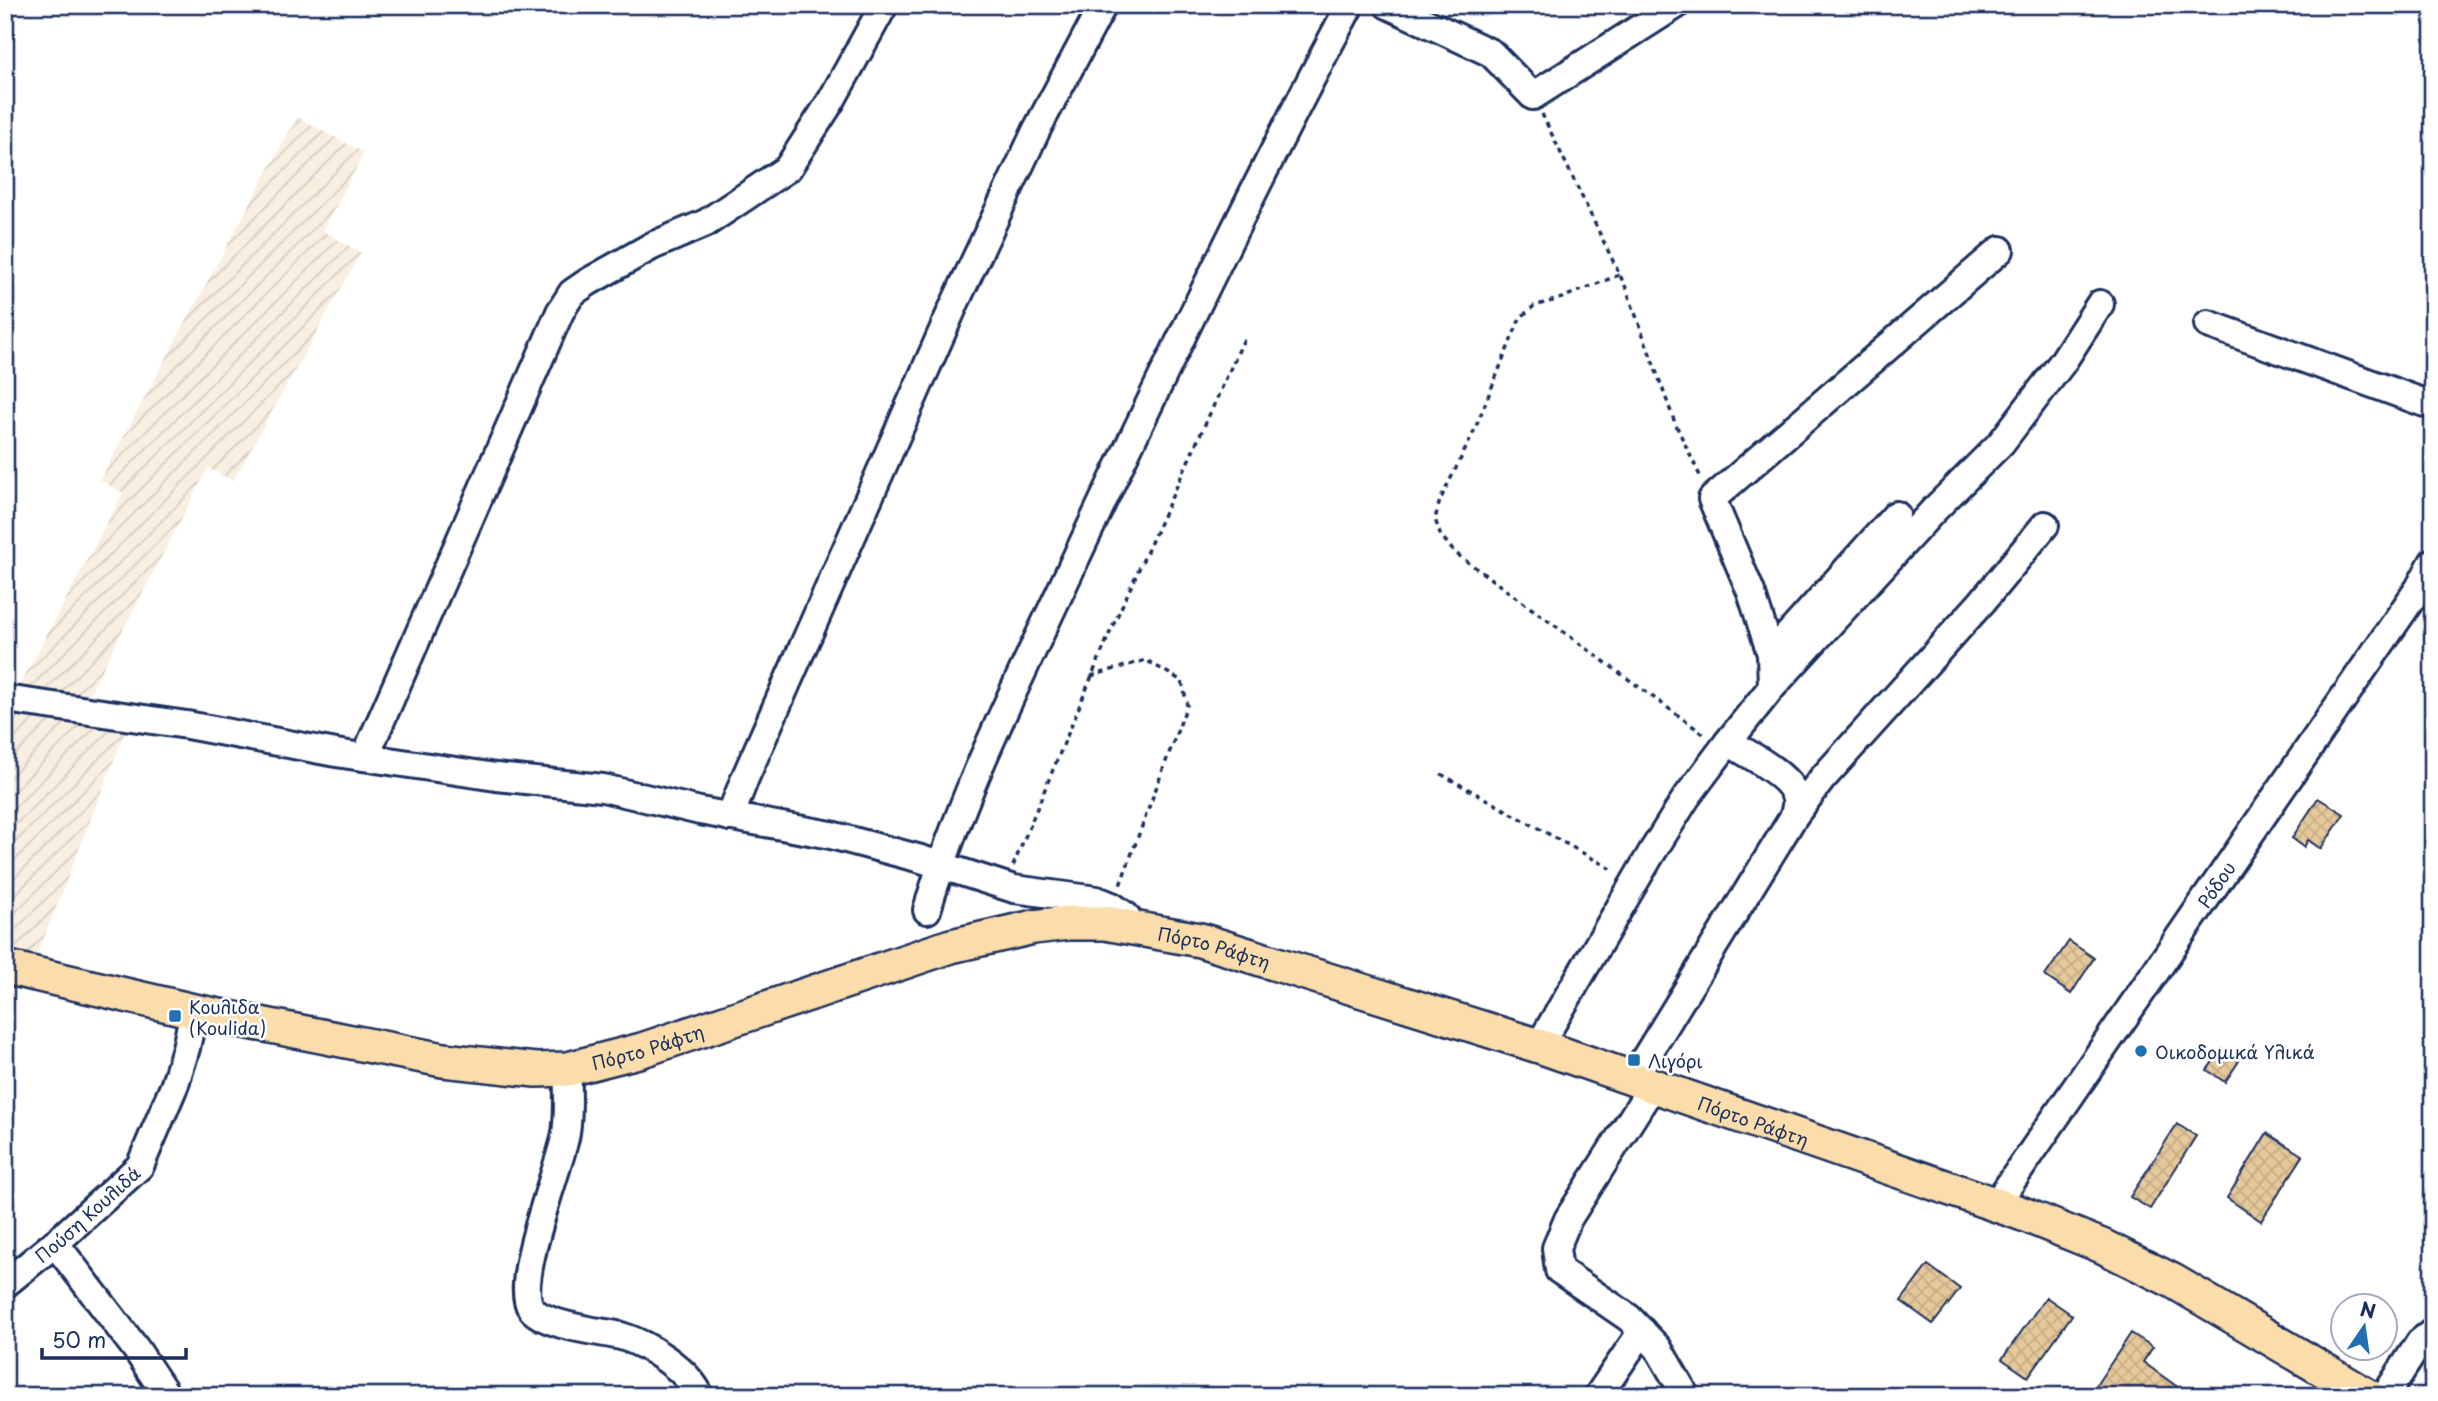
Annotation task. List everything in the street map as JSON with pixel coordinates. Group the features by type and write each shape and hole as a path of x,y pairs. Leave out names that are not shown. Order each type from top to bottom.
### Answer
{"main road":[{"name":"Πόρτο Ράφτη","path":"5,967 194,1011 443,1060 536,1070 568,1069 642,1051 951,946 1021,930 1068,923 1105,923 1123,916 1539,1046 1996,1204 2102,1247 2164,1276 2368,1396"}],"street":[{"path":"365,757 560,312 572,293 652,246 706,223 788,168 831,101 884,5"},
{"path":"730,817 955,303 1037,129 1104,5"},
{"path":"928,910 940,865 993,736 1202,293 1350,5"},
{"path":"1388,5 1491,53 1533,96 1676,5"},
{"path":"1772,687 1771,654 1751,592 1712,499 2000,250"},
{"path":"1539,1046 1686,798 1726,745 1772,687 1933,511 2001,443 2062,363 2100,304"},
{"path":"2208,324 2433,406"},
{"path":"1771,654 1896,515"},
{"path":"1686,1396 1658,1348 1629,1318 1559,1270 1556,1248 1568,1219 1643,1081 1794,816 1822,779 1981,603 2045,526"},
{"name":"Ρόδου","path":"1996,1204 2419,588 2433,562"},
{"path":"5,699 187,725 496,777 603,788 730,817 831,835 1014,889 1097,900 1123,916"},
{"path":"1726,745 1765,765 1788,783 1796,798 1794,816"},
{"path":"1014,889 1021,930"},
{"name":"Πούση Κουλιδά","path":"5,1284 140,1166 175,1084 194,1011"},
{"path":"568,1069 566,1136 531,1254 525,1292 531,1308 546,1319 625,1337 668,1359 696,1388 700,1396"},
{"path":"55,1243 136,1349 167,1396"},
{"path":"1598,1396 1642,1331"},
{"path":"2385,1396 2420,1342 2433,1332"}],"path":[{"path":"1533,96 1626,288 1675,423 1712,499"},
{"path":"1619,275 1534,306 1520,318 1472,436 1440,500 1435,519 1440,534 1454,552 1726,745"},
{"path":"1014,889 1012,874 1018,852 1091,676 1244,339"},
{"path":"1091,676 1146,660 1182,681 1187,705 1123,916"},
{"path":"1441,774 1618,873 1631,889"}],"shaded area":[{"path":"297,117 364,153 323,231 361,253 233,481 208,468 84,704 17,690 123,493 100,480"},
{"path":"5,712 125,732 35,961 5,954"}],"building":[{"path":"2318,798 2344,814 2321,849 2308,840 2304,847 2292,838"},
{"path":"2069,941 2094,958 2071,994 2045,976"},
{"path":"2222,1049 2239,1061 2225,1082 2207,1070"},
{"path":"2177,1124 2196,1136 2150,1209 2130,1197"},
{"path":"2267,1133 2303,1156 2261,1221 2227,1198"},
{"path":"1928,1265 1960,1289 1933,1324 1901,1301"},
{"path":"2046,1297 2072,1315 2028,1377 2002,1359"},
{"path":"2131,1333 2153,1347 2143,1362 2190,1396 2089,1396"}],"place":[{"name":"Κουλιδα (Koulida)","path":"175,1016"},
{"name":"Οικοδομικά Υλικά","path":"2141,1051"},
{"name":"Λιγόρι","path":"1634,1060"}]}
